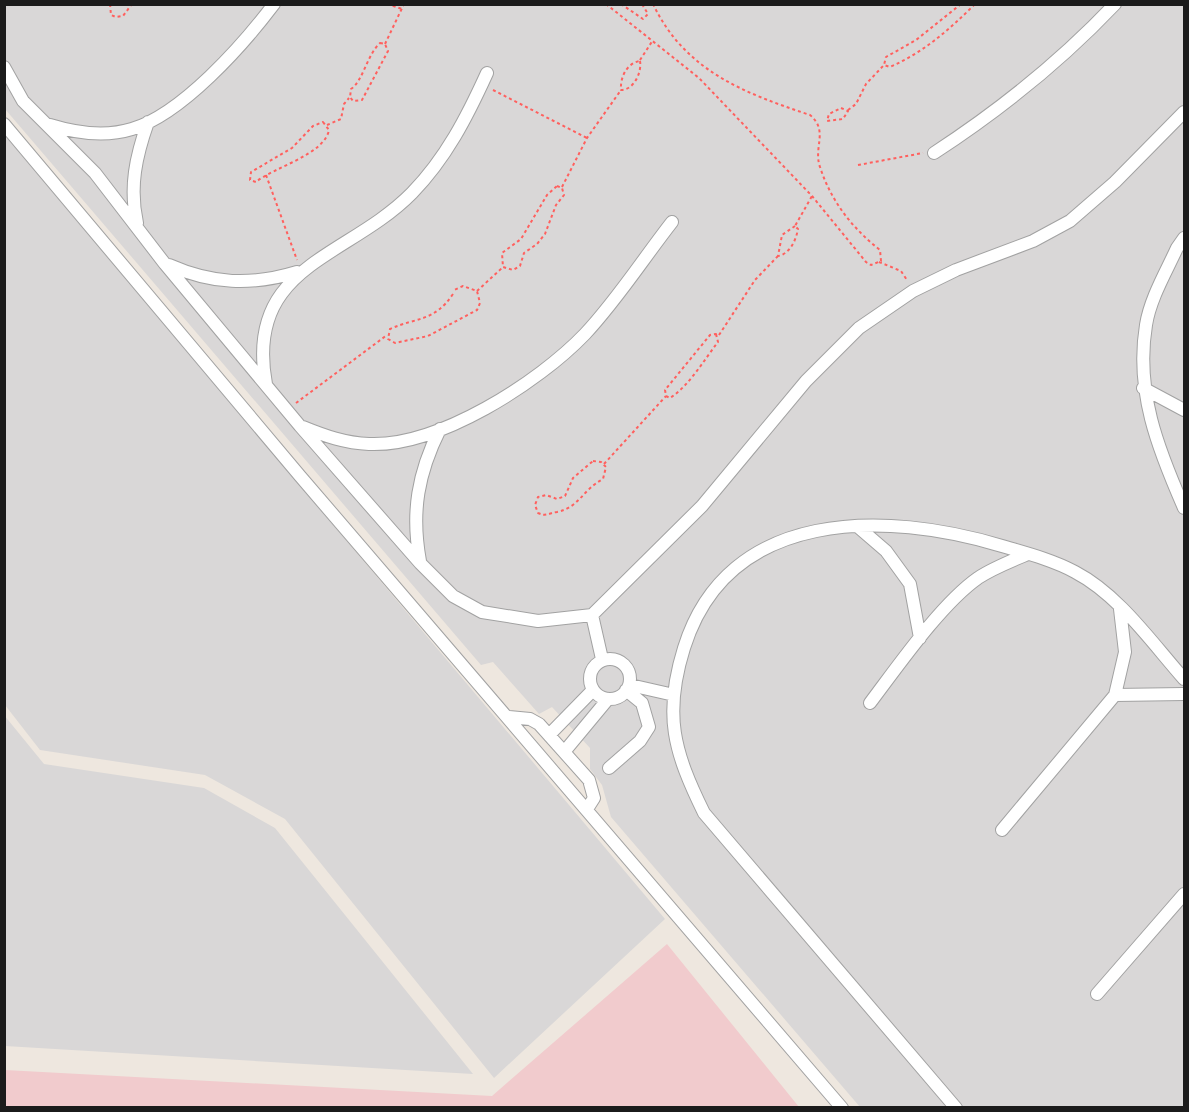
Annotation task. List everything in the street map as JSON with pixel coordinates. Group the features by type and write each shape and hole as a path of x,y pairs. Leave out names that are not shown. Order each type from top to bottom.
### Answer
{"street":[{"path":"46,124 98,133 132,129 148,122 186,96 228,59 274,4"},
{"path":"936,152 1019,93 1057,62 1115,4"},
{"path":"4,67 23,101 95,173 165,264 300,426 420,563 453,596 482,612 538,621 592,615 702,506 831,353 860,328 913,291 1033,241 1070,221 1115,182 1185,112"},
{"path":"267,385 263,365 266,324 284,288 301,271 367,229 411,194 455,137 484,79"},
{"path":"138,227 132,192 133,174 148,122"},
{"path":"4,124 300,476 842,1107"},
{"path":"300,426 334,440 370,444 406,441 440,429 517,388 585,334 672,222"},
{"path":"1185,238 1177,248 1146,323 1143,388 1154,433 1185,508"},
{"path":"165,264 217,281 244,283 271,280 301,271"},
{"path":"1143,388 1185,410"},
{"path":"420,563 415,535 415,507 419,480 428,453 440,429"},
{"path":"857,526 886,551 910,584 920,638"},
{"path":"956,1107 704,813 681,766 671,720 677,670 690,628 711,594 738,564 784,540 821,528 857,526 932,528 1028,554 1075,572 1102,591 1120,608 1185,679"},
{"path":"870,703 920,638 978,578 1028,554"},
{"path":"1002,830 1115,695 1125,652 1120,608"},
{"path":"592,615 602,659"},
{"path":"609,768 640,741 649,727 642,704 628,687 627,667 611,658 602,659 590,672 589,682 593,690 608,699 617,698 628,687"},
{"path":"628,687 674,695"},
{"path":"549,735 593,690"},
{"path":"1115,695 1185,694"},
{"path":"564,752 608,699"},
{"path":"509,717 535,721 590,780 594,798 588,809"},
{"path":"1097,994 1185,894"}],"path":[{"path":"110,4 111,15 116,17 123,16 132,4"},
{"path":"387,4 402,9"},
{"path":"350,97 353,101 362,100 388,51 385,44 404,4"},
{"path":"606,4 622,20 653,40 699,78 812,196 866,262 871,265 879,262 901,271 913,291"},
{"path":"621,4 643,19 648,14 642,4"},
{"path":"653,4 677,41 714,75 754,95 810,114 820,126 821,139 818,154 822,172 842,212 855,228 880,250 882,255 879,262"},
{"path":"827,121 843,119 848,110 856,104 866,84 884,65 886,57 916,40 962,4"},
{"path":"884,65 891,67 924,49 949,31 975,4"},
{"path":"503,267 513,270 520,266 524,253 542,238 552,220 556,205 564,195 562,188 587,138 621,90 624,73 634,62 640,60 653,40"},
{"path":"327,125 328,136 316,148 253,182 249,176 251,172 292,148 317,123 327,125 340,120 351,89 359,83 360,74 376,46 385,44"},
{"path":"621,90 628,89 635,82 641,65 640,60"},
{"path":"484,79 587,138"},
{"path":"820,126 827,121 833,111 848,110"},
{"path":"858,165 936,152"},
{"path":"266,174 301,271"},
{"path":"503,267 502,254 520,239 546,195 555,187 562,188"},
{"path":"778,256 782,235 795,226 812,196"},
{"path":"666,396 670,398 677,393 718,342 718,336 755,280 778,256 785,254 795,241 798,229 795,226"},
{"path":"477,291 503,267"},
{"path":"287,410 387,335 393,328 428,318 446,304 454,292 463,286 477,291"},
{"path":"387,335 391,342 406,342 448,326 477,310 480,303 477,291"},
{"path":"604,464 666,396 668,387 710,335 718,336"},
{"path":"597,460 604,464 606,471 603,479 587,489 574,506 546,515 536,509 536,501 542,495 557,499 565,496 573,478 587,465 597,460"}],"shaded area":[{"path":"4,5 1184,5 1184,1107 860,1107 611,817 602,785 590,769 590,748 552,707 539,714 493,662 481,665 5,109"},
{"path":"5,135 665,919 494,1078 285,819 205,775 40,750 5,705"},
{"path":"4,715 44,764 204,788 275,828 473,1074 5,1046"},
{"path":"667,944 799,1107 5,1107 5,1070 492,1096"}]}
